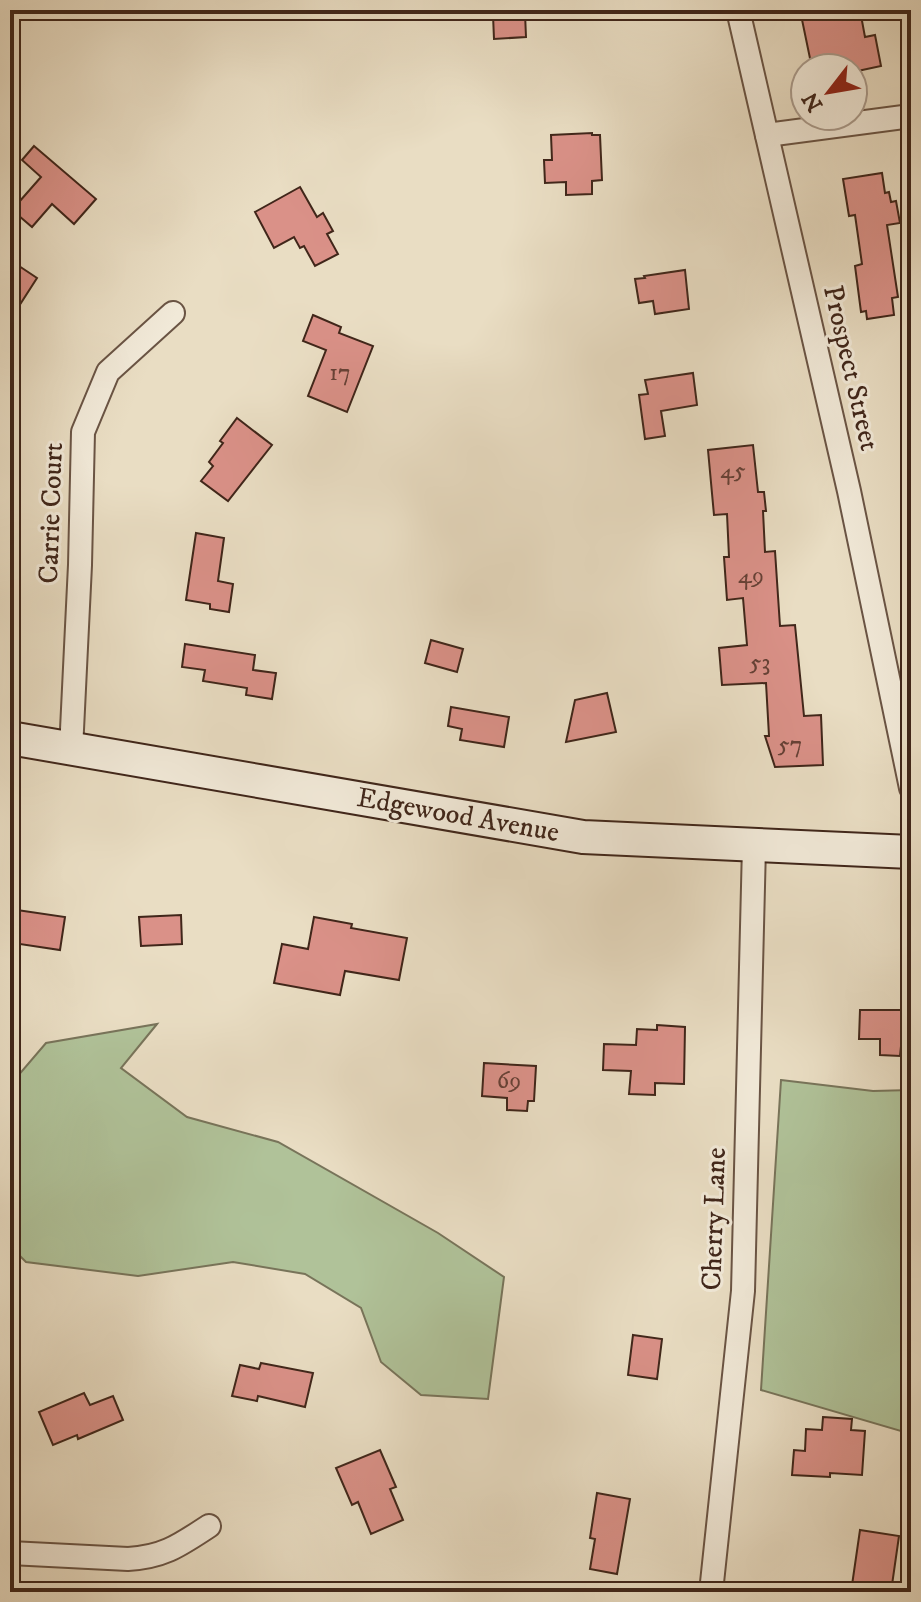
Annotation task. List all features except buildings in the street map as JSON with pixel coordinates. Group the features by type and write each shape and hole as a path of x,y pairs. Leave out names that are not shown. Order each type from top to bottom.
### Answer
{"main road":[{"name":"Edgewood Avenue","path":"10,738 583,837 911,852"}],"street":[{"name":"Prospect Street","path":"738,10 852,506 911,788"},
{"path":"767,135 911,116"},
{"name":"Carrie Court","path":"71,750 83,432 108,372 173,313"},
{"name":"Cherry Lane","path":"711,1592 743,1291 754,846"},
{"path":"10,1553 147,1558 178,1546 209,1526"}],"green space":[{"path":"157,1024 121,1068 187,1117 278,1142 438,1233 504,1277 488,1399 421,1395 381,1362 361,1308 305,1274 233,1262 138,1276 26,1262 10,1246 10,1085 46,1043"},
{"path":"781,1080 873,1091 911,1090 911,1434 761,1390"}]}
